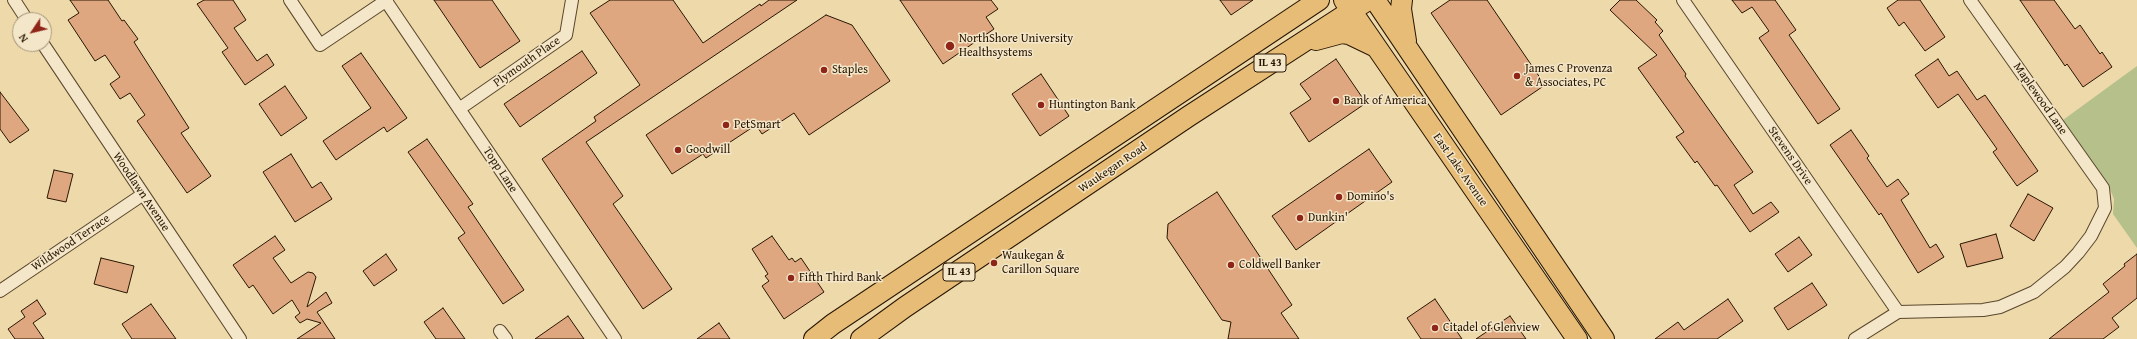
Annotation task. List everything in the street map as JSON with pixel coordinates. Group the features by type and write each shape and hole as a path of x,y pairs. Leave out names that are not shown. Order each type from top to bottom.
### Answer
{"main road":[{"path":"1287,20 1301,0"},
{"name":"Waukegan Road","path":"814,339 833,324 1319,0"},
{"name":"East Lake Avenue","path":"1375,0 1604,339"},
{"path":"1402,0 1401,15 1409,50"},
{"name":"Waukegan Road","path":"862,339 905,307 1300,44 1354,4"},
{"name":"East Lake Avenue","path":"1354,4 1375,46 1577,339"},
{"path":"1300,44 1342,33 1349,34 1375,46"}],"street":[{"path":"14,0 22,12"},
{"path":"290,0 320,45 386,0"},
{"name":"Topp Lane","path":"386,0 615,339"},
{"name":"Plymouth Place","path":"459,109 566,34 572,0"},
{"name":"Stevens Drive","path":"1683,0 1898,312"},
{"name":"Maplewood Lane","path":"1898,312 1983,310 2000,307 2034,292 2065,267 2078,253 2091,236 2105,208 2106,199 2103,188 1970,0"},
{"name":"Woodlawn Avenue","path":"48,52 142,195 240,339"},
{"name":"Wildwood Terrace","path":"0,291 142,195"},
{"path":"1855,339 1898,312"}],"green space":[{"path":"2137,66 2137,248 2113,214 2114,199 2110,189 2063,120"}],"building":[{"path":"70,0 108,0 122,21 124,20 138,39 134,42 189,128 181,133 211,176 187,193 137,121 145,115 130,93 120,99 110,84 120,77 105,55 95,61 68,20 79,13"},
{"path":"204,0 233,0 246,20 234,28 257,61 267,54 274,65 245,85 222,52 228,48 197,4"},
{"path":"434,0 492,0 520,41 480,68"},
{"path":"610,0 673,0 703,43 760,4 761,6 769,0 797,0 586,142 623,196 613,204 672,289 643,309 542,159 596,121 594,117 640,85 590,13"},
{"name":"NorthShore University Healthsystems","path":"900,0 991,0 998,9 986,17 994,29 943,64"},
{"path":"1220,0 1253,0 1231,15"},
{"path":"1450,0 1487,0 1545,85 1501,115 1431,13"},
{"path":"1620,0 1636,0 1657,20 1655,22 1663,31 1659,35 1686,74 1685,76 1753,172 1734,185 1753,214 1771,202 1779,212 1750,232 1717,185 1715,186 1697,161 1695,163 1676,137 1684,132 1638,68 1657,55 1610,10"},
{"path":"1732,0 1775,0 1796,30 1789,35 1840,109 1818,124 1759,38 1769,31 1752,7 1742,13"},
{"path":"1898,0 1920,0 1945,37 1925,51 1904,22 1899,26 1887,8"},
{"path":"2020,0 2054,0 2075,29 2080,25 2100,54 2102,52 2112,67 2083,87 2067,64 2065,66"},
{"path":"826,15 852,25 890,81 809,135 794,113 762,134 756,125 706,158 703,154 672,174 646,135"},
{"path":"582,51 597,73 520,127 504,104"},
{"path":"361,53 407,118 387,132 384,127 336,160 323,141 371,108 342,66"},
{"name":"Bank of America","path":"1336,59 1366,103 1309,142 1290,113 1311,99 1300,84"},
{"path":"1938,59 1949,76 1957,71 1977,100 1985,95 2038,171 2017,186 1993,152 1997,149 1958,94 1938,108 1915,75"},
{"name":"Huntington Bank","path":"1041,74 1069,116 1040,136 1012,94"},
{"path":"285,86 307,118 281,136 259,104"},
{"path":"0,92 29,130 10,143 0,129"},
{"path":"1851,130 1869,156 1867,158 1887,187 1898,179 1909,194 1901,200 1930,248 1936,244 1944,257 1918,273 1881,213 1879,215 1830,145"},
{"path":"427,139 473,204 468,207 524,290 503,304 458,238 465,233 408,152"},
{"path":"1369,149 1392,182 1296,250 1272,216"},
{"path":"291,154 312,188 321,182 332,199 295,222 263,172"},
{"path":"54,170 73,174 66,202 47,198"},
{"path":"1217,192 1292,305 1281,313 1299,339 1228,339 1231,322 1222,320 1167,238 1168,224"},
{"path":"2028,194 2053,208 2034,241 2010,226"},
{"path":"1996,234 2003,258 1967,267 1960,244"},
{"path":"275,236 285,250 273,258 291,283 308,272 313,273 316,277 307,307 326,292 332,303 317,312 335,339 297,339 321,323 307,319 300,323 295,317 300,313 292,300 273,314 253,285 249,288 233,265"},
{"name":"Fifth Third Bank","path":"772,236 789,260 792,258 795,262 801,258 824,292 784,319 762,286 769,281 765,276 768,274 752,249"},
{"path":"1799,237 1812,255 1788,272 1775,254"},
{"path":"386,254 397,270 374,286 363,271"},
{"path":"2137,254 2137,298 2112,318 2119,327 2103,339 2049,339 2109,292 2103,284"},
{"path":"101,258 134,266 127,293 94,284"},
{"path":"1812,283 1827,305 1788,330 1774,308"},
{"name":"Citadel of Glenview","path":"1435,299 1462,339 1421,339 1407,318"},
{"path":"1728,299 1743,321 1717,339 1655,339 1678,322 1684,330"},
{"path":"37,300 46,314 33,323 44,339 15,339 8,329 25,317 21,311"},
{"path":"151,304 176,339 132,339 122,324"},
{"path":"443,308 465,339 436,339 424,322"},
{"path":"568,316 584,339 535,339"},
{"name":"Citadel of Glenview","path":"1510,316 1526,339 1476,339"},
{"path":"719,323 730,339 697,339"}],"place":[{"name":"NorthShore University Healthsystems","path":"950,46"},
{"name":"Staples","path":"824,70"},
{"name":"James C Provenza & Associates, PC","path":"1517,76"},
{"name":"Bank of America","path":"1336,101"},
{"name":"Huntington Bank","path":"1041,105"},
{"name":"PetSmart","path":"726,125"},
{"name":"Goodwill","path":"678,150"},
{"name":"Domino's","path":"1339,197"},
{"name":"Dunkin'","path":"1300,218"},
{"name":"Waukegan & Carillon Square","path":"994,263"},
{"name":"Coldwell Banker","path":"1231,265"},
{"name":"Fifth Third Bank","path":"791,278"},
{"name":"Citadel of Glenview","path":"1435,328"}]}
